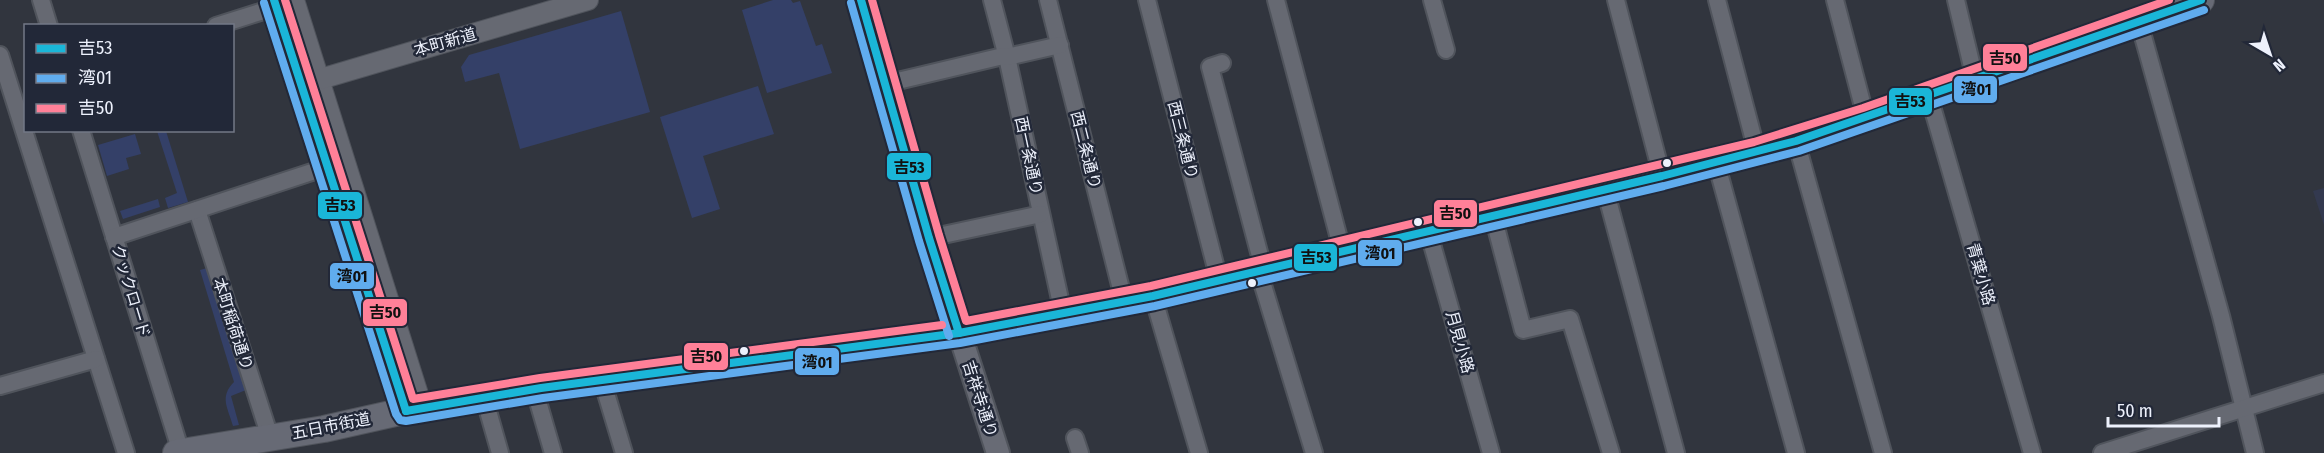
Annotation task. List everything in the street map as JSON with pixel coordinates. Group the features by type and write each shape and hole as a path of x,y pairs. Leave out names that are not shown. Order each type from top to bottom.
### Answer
{"main road":[{"name":"吉祥寺通り","path":"861,0 929,238 998,453"},
{"name":"五日市街道","path":"186,452 484,397 959,333 1153,296 1662,176 1796,141 2201,0"}],"street":[{"path":"41,0 48,24"},
{"name":"本町新道","path":"311,81 588,0"},
{"name":"西一条通り","path":"992,0 1007,57 1063,314"},
{"name":"西二条通り","path":"1048,0 1125,301"},
{"name":"西三条通り","path":"1147,0 1219,280"},
{"path":"1276,0 1342,250"},
{"path":"1432,0 1446,50"},
{"path":"1616,0 1662,176"},
{"path":"1717,0 1757,152"},
{"path":"1835,0 1866,118"},
{"path":"1956,0 1976,79"},
{"path":"222,24 282,2 311,81 414,409"},
{"path":"2139,22 2221,316 2255,453"},
{"path":"885,84 1002,56 1007,57 1060,45"},
{"path":"0,55 24,125"},
{"path":"1222,63 1209,67 1260,256 1262,282 1314,453"},
{"path":"311,81 327,167 414,409"},
{"name":"青葉小路","path":"1929,96 2032,453"},
{"path":"26,132 126,453"},
{"name":"クックロード","path":"82,132 186,452"},
{"path":"1796,141 1883,453"},
{"path":"1716,162 1796,453"},
{"path":"114,237 327,167"},
{"path":"1605,189 1676,453"},
{"name":"本町稲荷通り","path":"197,210 270,437"},
{"path":"929,238 1041,214"},
{"path":"1493,216 1523,330 1570,319 1611,453"},
{"name":"月見小路","path":"1428,230 1491,453"},
{"path":"1153,296 1199,453"},
{"path":"0,386 96,359"},
{"path":"603,380 624,453"},
{"path":"2102,453 2324,383"},
{"path":"484,397 500,453"},
{"path":"539,405 553,453"}],"shaded area":[{"path":"773,0 791,0 793,3 800,1 816,46 822,44 832,73 767,93 742,10"},
{"path":"621,11 650,112 520,149 499,73 465,82 461,67 469,55"},
{"path":"758,86 774,134 703,156 720,209 692,218 660,117"},
{"path":"157,132 166,132 188,202 168,208 165,198 177,193"},
{"path":"135,134 141,154 126,158 129,169 107,176 98,145"},
{"path":"2324,188 2324,225 2313,191"},
{"path":"158,199 160,207 123,219 120,211"},
{"path":"207,268 246,390 231,396 239,425 233,426 226,403 229,387 234,382 200,270"}],"transit line":[{"name":"吉53","path":"274,0 406,411"},
{"name":"吉50","path":"285,0 413,399 540,378 942,325"},
{"name":"吉53","path":"861,0 929,238 959,333"},
{"name":"吉50","path":"872,0 966,321 1151,286 1754,142 1863,108 2169,0"},
{"name":"吉53","path":"406,411 541,388 959,333 1153,296 1662,176 1796,141 2201,0"},
{"name":"湾01","path":"264,3 396,414 400,420 406,421 543,398 960,343 1155,306 1664,186 1799,151 2204,10"},
{"name":"湾01","path":"851,3 919,241 949,336"}]}
